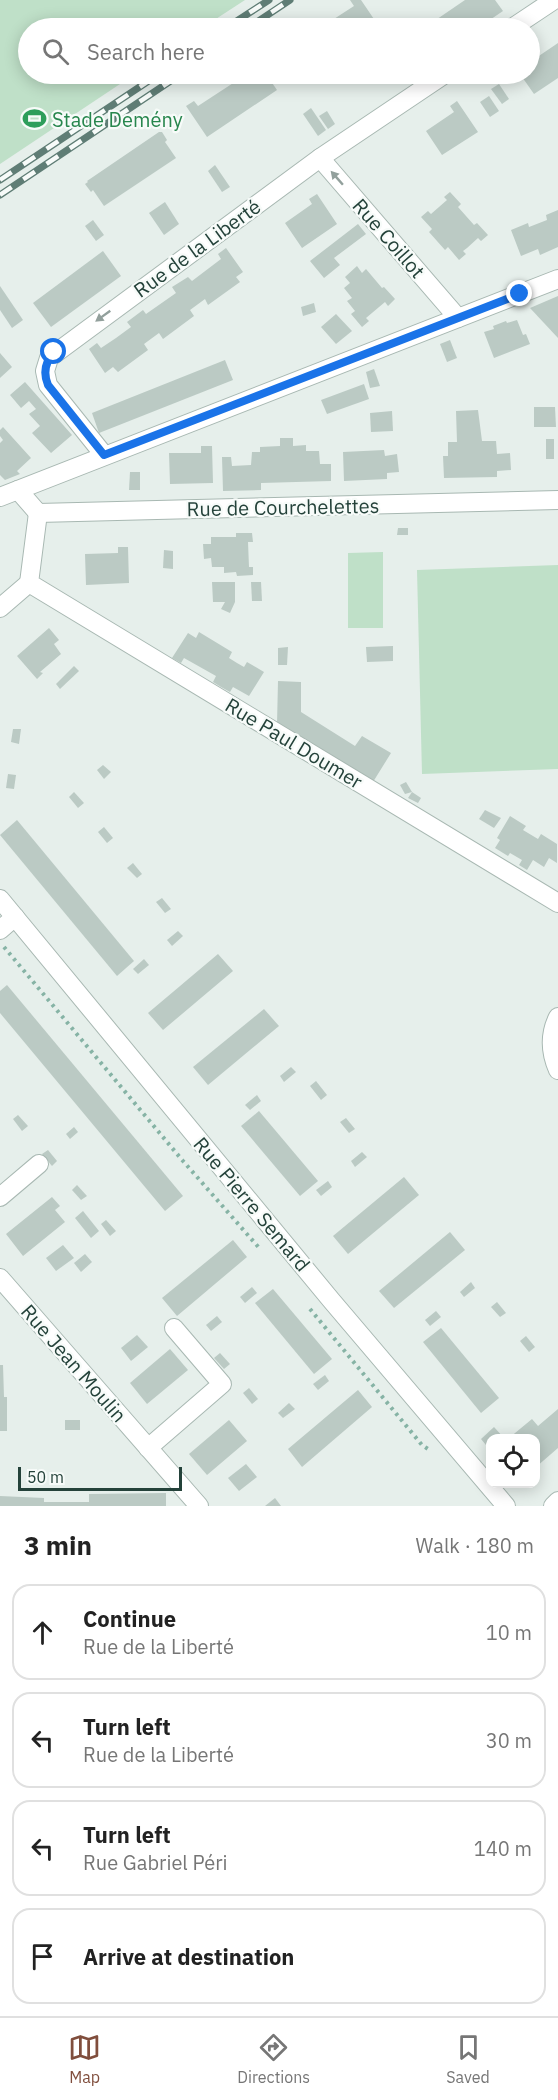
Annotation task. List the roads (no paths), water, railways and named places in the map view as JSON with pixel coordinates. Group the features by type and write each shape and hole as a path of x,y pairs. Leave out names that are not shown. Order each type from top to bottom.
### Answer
{"street":[{"path":"527,18 554,0"},
{"name":"Rue de la Liberté","path":"104,455 48,385 45,371 49,358 54,352 320,158 430,84"},
{"name":"Rue Coillot","path":"320,158 458,318"},
{"path":"0,497 558,279"},
{"path":"0,608 29,583 38,513 18,490"},
{"name":"Rue de Courchelettes","path":"38,513 558,501"},
{"name":"Rue Paul Doumer","path":"29,583 558,903"},
{"name":"Rue Pierre Semard","path":"0,899 331,1300 506,1506"},
{"path":"0,930 15,917"},
{"path":"558,1017 553,1028 551,1045 558,1070"},
{"path":"0,1197 39,1164"},
{"name":"Rue Jean Moulin","path":"0,1278 199,1506"},
{"path":"148,1448 222,1384 174,1328"},
{"path":"553,1506 558,1501"}],"railway":[{"path":"241,18 269,0"},
{"path":"263,18 290,0"},
{"path":"0,180 144,84"},
{"path":"0,195 166,84"}],"place":[{"name":"Stade Demény","path":"34,119"}]}
